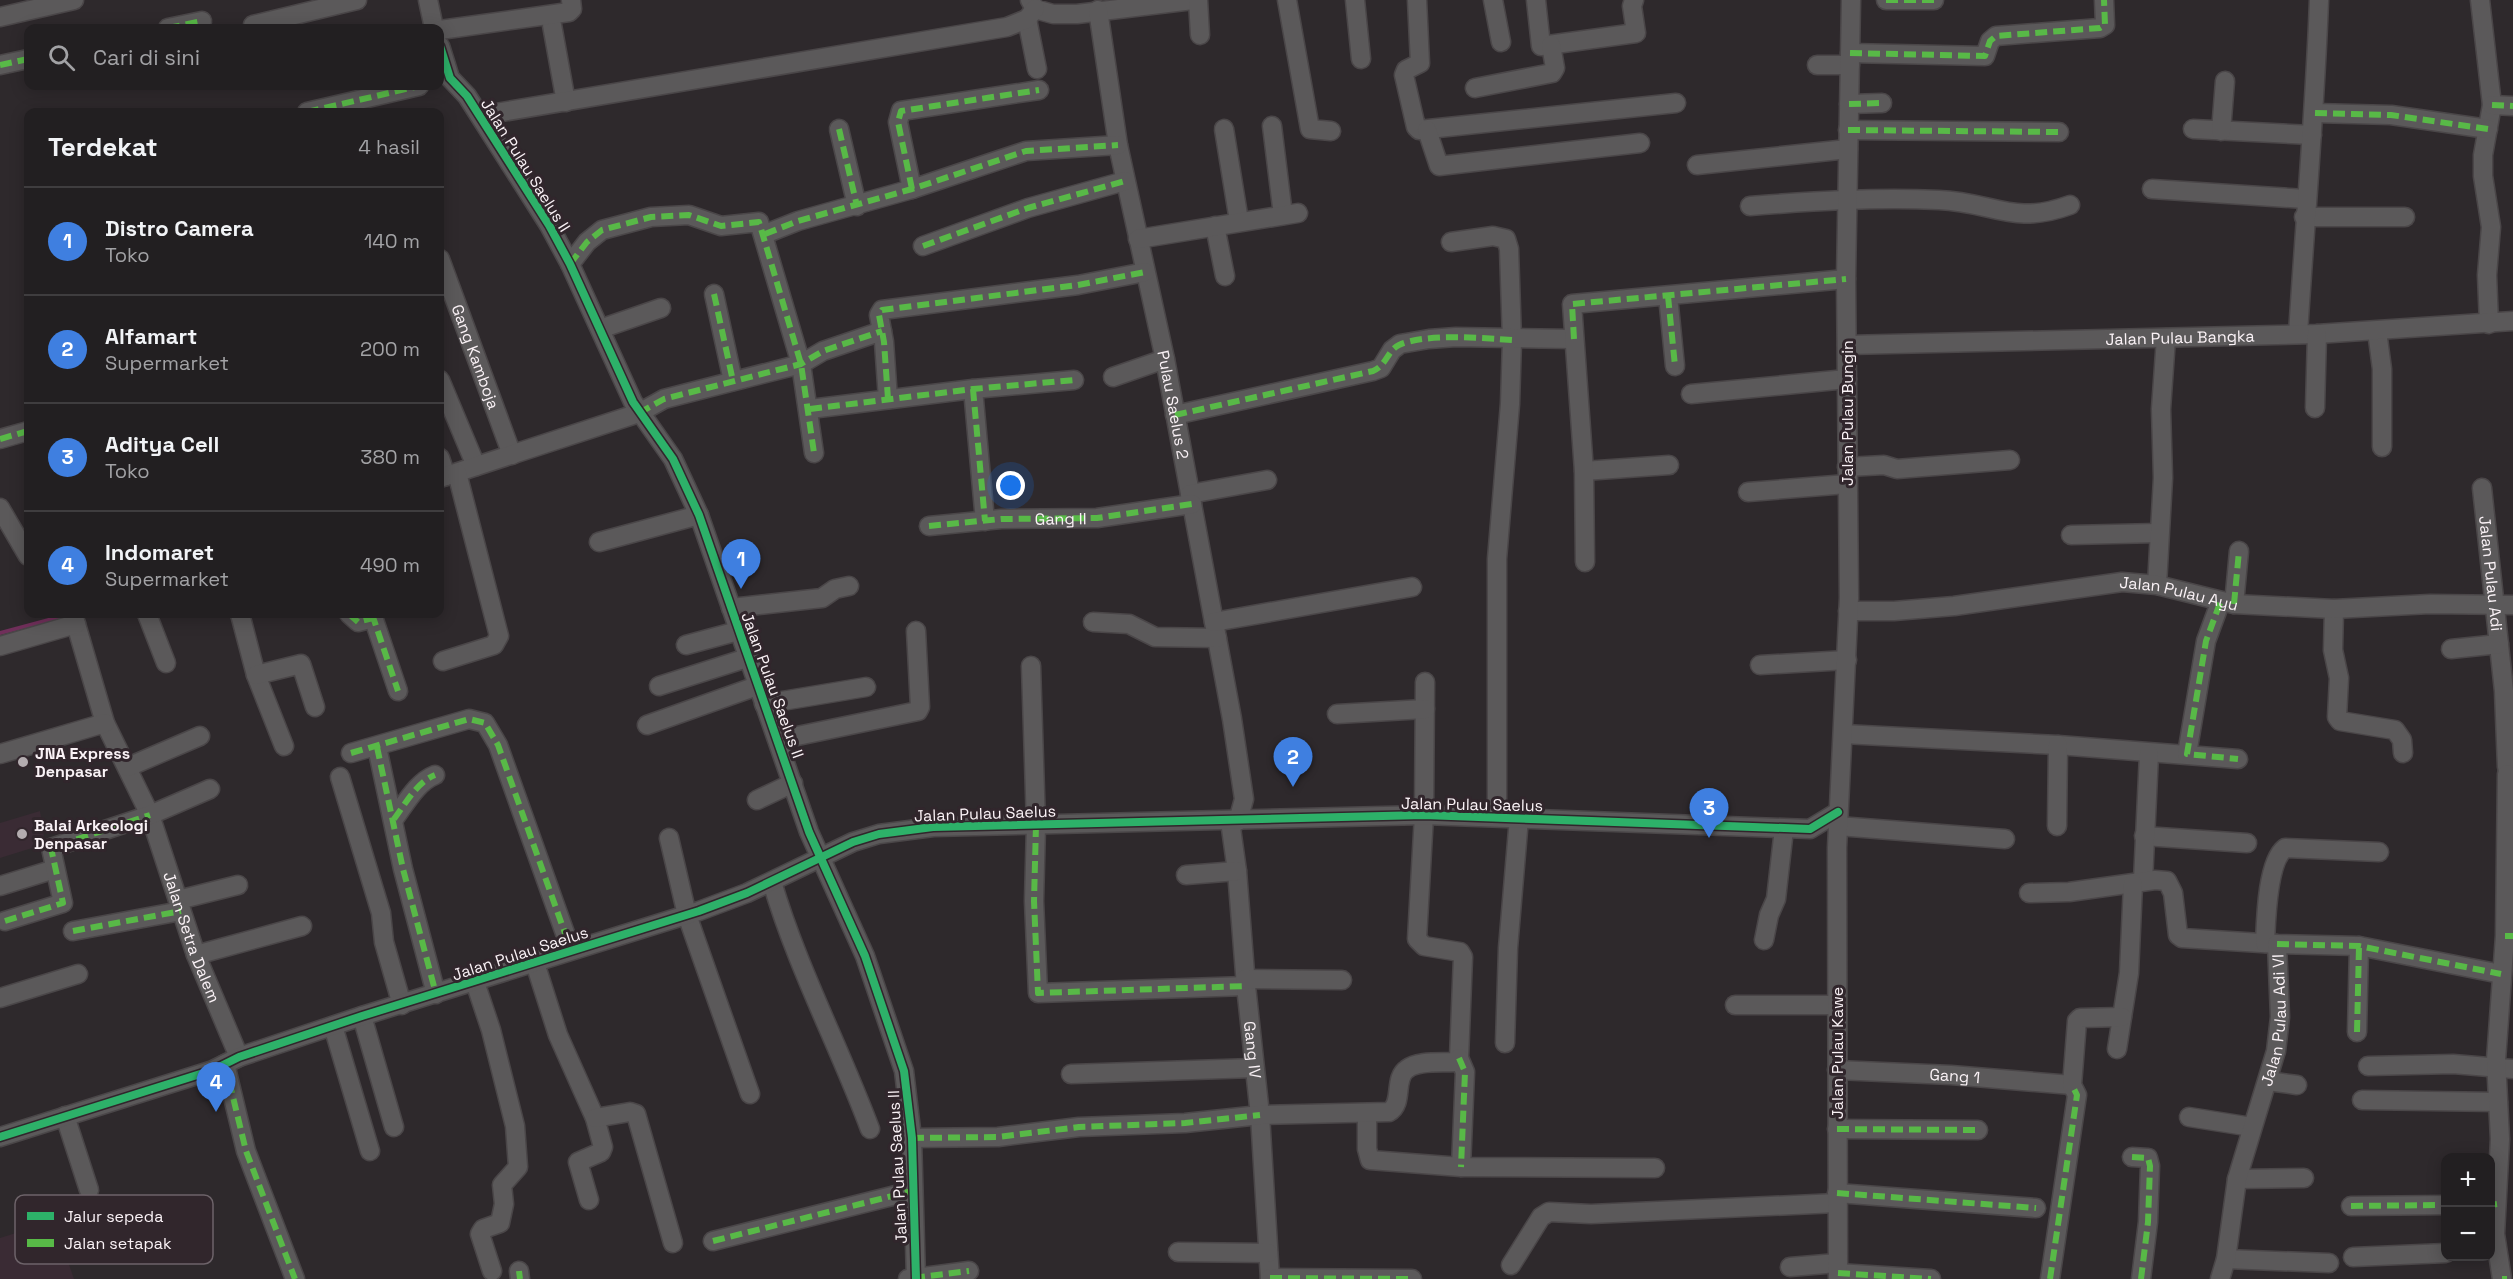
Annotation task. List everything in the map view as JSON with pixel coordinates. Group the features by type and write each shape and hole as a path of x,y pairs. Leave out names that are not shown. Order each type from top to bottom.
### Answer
{"street":[{"path":"0,17 74,0"},
{"path":"257,24 357,0"},
{"path":"428,0 433,24"},
{"path":"444,29 535,7 569,12 572,9 571,0"},
{"path":"496,113 1006,27 1031,9 1065,15 1130,4 1189,0 1200,35"},
{"path":"1287,0 1310,129 1331,131"},
{"path":"1355,0 1361,59"},
{"path":"1417,0 1420,63 1406,70 1404,75 1416,127 1419,130 1676,103"},
{"path":"1493,0 1501,42"},
{"path":"1536,0 1540,45 1636,33 1632,6 1634,0"},
{"name":"Jalan Pulau Bungin","path":"1838,819 1848,611 1846,279 1851,0"},
{"path":"1886,0 1934,0"},
{"path":"1817,65 1850,59 1985,56 1990,41 1996,36 2100,28 2105,25 2104,0"},
{"path":"2315,408 2307,334 2305,208 2315,113 2319,0"},
{"path":"2480,0 2492,105 2483,176 2491,227 2487,275 2489,324"},
{"path":"1031,9 1037,69"},
{"name":"Pulau Saelus 2","path":"1098,10 1118,145 1165,359 1216,630 1244,799 1260,820"},
{"path":"187,24 202,21"},
{"path":"552,25 566,102"},
{"path":"1474,88 1552,73 1555,68 1551,45"},
{"path":"0,65 24,60"},
{"name":"Jalan Pulau Saelus II","path":"445,79 467,96 549,225 570,264 639,413 673,459 699,515 809,832 865,956 904,1071 912,1138 913,1279"},
{"path":"2221,131 2225,81"},
{"path":"324,108 402,90"},
{"path":"912,189 898,122 901,111 1039,90"},
{"path":"1849,104 1882,104"},
{"path":"2492,105 2513,106"},
{"path":"2315,113 2391,116 2488,129"},
{"path":"1138,239 1290,214 1272,126"},
{"path":"839,129 857,206"},
{"path":"1224,129 1239,221"},
{"path":"1427,129 1439,166 1640,144"},
{"path":"2193,129 2312,135"},
{"path":"1848,130 2059,132"},
{"path":"765,234 798,221 857,206 1026,151 1118,145"},
{"path":"1697,165 1848,149"},
{"path":"923,246 1028,208 1125,181"},
{"path":"2152,189 2305,208 2405,217"},
{"path":"1750,206 1849,199 1954,201 1988,210 2041,214 2070,205"},
{"path":"570,264 587,242 602,230 651,217 689,216 721,226 758,222 765,234 801,364 810,410 814,453"},
{"path":"1215,226 1226,276"},
{"path":"1451,242 1493,236 1506,240 1512,340 1497,559 1497,816"},
{"name":"Gang Kamboja","path":"444,270 512,454"},
{"path":"888,399 879,315 882,310 1078,285 1145,272"},
{"path":"1585,562 1584,471 1572,304 1846,279"},
{"path":"714,294 733,381"},
{"path":"1668,296 1675,366"},
{"path":"600,330 661,308"},
{"name":"Jalan Pulau Bangka","path":"1847,345 2307,334 2513,321"},
{"path":"443,661 494,645 499,636 448,475 639,413 664,399 801,364 823,351 882,331"},
{"path":"2377,331 2382,369 2382,447"},
{"path":"1175,415 1373,371 1381,368 1392,350 1400,344 1456,337 1512,340 1574,339"},
{"path":"2157,585 2158,533 2163,478 2161,409 2166,338"},
{"path":"1113,377 1165,359"},
{"path":"1691,394 1847,379"},
{"path":"810,410 973,388 1074,380"},
{"path":"973,388 985,521"},
{"path":"444,390 476,466"},
{"path":"0,439 24,432"},
{"path":"1748,492 1847,475 1884,465 1897,470 2010,460"},
{"path":"1584,471 1669,465"},
{"name":"Gang II","path":"928,526 985,521 1097,519 1267,480"},
{"name":"Jalan Pulau Adi","path":"2482,488 2504,605 2499,644 2510,827 2509,936 2501,974 2506,1002 2505,1068 2498,1102 2500,1205 2495,1239"},
{"path":"0,508 24,549"},
{"path":"599,542 699,515"},
{"path":"2071,535 2158,533"},
{"path":"2187,754 2206,641 2227,604 2239,551"},
{"name":"Jalan Pulau Ayu","path":"1848,611 1894,611 1954,606 2122,582 2157,585 2227,604 2334,609 2430,604 2504,605"},
{"path":"731,608 822,598 835,590 849,586"},
{"path":"1093,622 1129,624 1155,637 1216,630 1412,587"},
{"path":"2334,609 2333,650 2339,678 2338,719 2395,730 2402,740 2403,753"},
{"path":"149,618 166,663"},
{"path":"241,618 256,675 284,746"},
{"path":"354,618 358,622 368,618"},
{"path":"374,618 398,691"},
{"path":"0,646 75,619"},
{"name":"Jalan Setra Dalem","path":"75,619 105,723 150,815 232,1060 246,1150 295,1279"},
{"path":"686,645 738,631"},
{"path":"778,740 918,711 920,707 916,631"},
{"path":"2451,649 2499,644"},
{"path":"659,686 747,658"},
{"path":"1760,665 1847,660"},
{"path":"256,675 301,664 315,707"},
{"path":"1031,666 1036,825 1034,901 1038,993 1342,980"},
{"path":"1425,682 1424,815 1417,939 1424,946 1462,954 1459,1058 1465,1072 1461,1167"},
{"path":"646,725 758,686"},
{"path":"764,704 866,687"},
{"path":"1336,714 1425,709"},
{"path":"351,753 469,719 477,719 485,723 498,745 571,950"},
{"path":"0,754 105,723"},
{"path":"1843,734 2058,745 2149,754 2187,754 2238,759"},
{"path":"128,767 200,736"},
{"path":"2057,826 2058,745"},
{"path":"376,747 394,819 403,868 436,994"},
{"path":"2117,1049 2129,973 2144,836 2149,754"},
{"path":"394,819 420,783 435,776"},
{"path":"340,777 381,913 384,942 402,1005"},
{"path":"757,800 793,783"},
{"path":"5,921 63,903 51,848 150,815 210,789"},
{"name":"Pulau Saelus 2","path":"1234,821 1244,799"},
{"name":"Jalan Pulau Saelus","path":"0,1137 363,1016 687,915 772,882 821,857 879,834 909,829 1424,815 1810,829"},
{"path":"1505,1043 1508,948 1519,818"},
{"path":"1810,829 1838,819 2004,839"},
{"name":"Jalan Pulau Kawe","path":"1838,819 1838,1272"},
{"name":"Gang IV","path":"1234,821 1245,983 1260,1115 1270,1278"},
{"path":"1764,940 1769,915 1776,899 1784,828"},
{"path":"1810,829 1837,848"},
{"path":"2144,836 2247,843"},
{"path":"669,838 687,915 750,1094"},
{"path":"2379,852 2285,848 2276,858 2266,915 2271,944 2359,946 2501,974"},
{"path":"0,886 55,869"},
{"path":"1186,874 1237,871"},
{"name":"Jalan Pulau Adi VI","path":"2029,893 2069,892 2167,881 2170,884 2179,937 2271,944 2279,1034 2268,1081 2237,1179 2226,1259 2220,1279"},
{"path":"772,882 789,934 848,1069 870,1130"},
{"path":"73,931 180,905 238,885"},
{"path":"195,955 302,926"},
{"path":"2357,1032 2359,946"},
{"path":"535,963 558,1035 595,1118 603,1151 580,1159 578,1166 589,1200"},
{"path":"0,998 78,974"},
{"path":"476,982 505,1083 515,1126 518,1156 518,1167 502,1185 504,1204 501,1223 483,1230 480,1234 492,1271"},
{"path":"1735,1005 1837,1005"},
{"path":"363,1016 394,1127"},
{"path":"2050,1279 2077,1095 2072,1085 2075,1033 2080,1018 2122,1017"},
{"path":"333,1026 370,1151"},
{"path":"912,1138 999,1137 1079,1126 1195,1123 1260,1115 1389,1112 1394,1109 1402,1075 1407,1068 1424,1064 1455,1062 1459,1058"},
{"path":"2368,1066 2453,1065 2505,1068"},
{"path":"1071,1074 1254,1068"},
{"name":"Gang 1","path":"1837,1070 1951,1075 2072,1085"},
{"path":"2268,1081 2297,1085"},
{"path":"2362,1100 2498,1102"},
{"path":"595,1118 630,1112 636,1114 673,1243"},
{"path":"1367,1113 1367,1149 1370,1160 1461,1167 1655,1168"},
{"path":"65,1116 89,1190"},
{"path":"2189,1117 2252,1127"},
{"path":"1837,1129 1978,1130"},
{"path":"2132,1157 2148,1158 2150,1166 2148,1222 2141,1279"},
{"path":"2237,1179 2304,1178"},
{"path":"713,1241 912,1191"},
{"path":"1511,1265 1541,1217 1549,1212 1591,1214 1837,1198 2036,1208"},
{"path":"2351,1206 2441,1205"},
{"path":"1178,1252 1268,1253"},
{"path":"2353,1257 2441,1253"},
{"name":"Jalan Pulau Adi","path":"2495,1257 2504,1279"},
{"path":"2226,1259 2329,1263"},
{"path":"1790,1267 1931,1279"},
{"path":"913,1279 969,1271"},
{"path":"1270,1278 1412,1279"}],"shaded area":[{"name":"Balai Arkeologi Denpasar","path":"40,811 45,844 0,858 0,823"},
{"path":"15,1233 15,1264 69,1264 74,1279 0,1279 0,1238"}],"waterway":[{"path":"0,633 56,618"}],"marked path":[{"path":"1886,0 1934,0"},
{"path":"1850,53 1985,56 1990,41 1996,36 2100,28 2105,25 2104,0"},
{"path":"187,24 202,21"},
{"path":"0,65 24,60"},
{"path":"324,108 402,90"},
{"path":"912,189 898,122 901,111 1039,90"},
{"path":"1849,104 1882,103"},
{"path":"2492,105 2513,106"},
{"path":"2315,113 2391,115 2488,129"},
{"path":"839,129 857,206"},
{"path":"1848,130 2059,132"},
{"path":"765,234 798,221 912,189 1026,151 1118,145"},
{"path":"923,246 1028,208 1125,181"},
{"path":"570,264 587,242 602,230 651,217 689,215 721,226 759,222 801,364 814,453"},
{"path":"888,399 884,342 879,315 882,310 1078,285 1145,272"},
{"path":"1574,339 1572,304 1846,279"},
{"path":"714,294 733,381"},
{"path":"1668,296 1675,366"},
{"path":"639,413 664,399 801,364 823,351 882,331"},
{"path":"1175,415 1373,371 1395,348 1410,341 1455,337 1512,340"},
{"path":"810,409 973,389 1074,380"},
{"path":"973,389 985,521"},
{"path":"0,439 24,432"},
{"path":"929,526 1001,519 1097,518 1192,504"},
{"path":"2234,604 2239,551"},
{"path":"2220,603 2206,641 2187,754 2238,759"},
{"path":"354,618 358,622 373,618"},
{"path":"373,618 398,691"},
{"path":"351,753 469,719 485,723 498,745 571,950"},
{"path":"377,747 403,869 436,994"},
{"path":"394,819 417,788 435,775"},
{"path":"5,921 63,903 51,848 150,815"},
{"path":"1036,825 1034,901 1038,993 1246,986"},
{"path":"73,931 181,911"},
{"path":"2505,936 2513,936"},
{"path":"2277,944 2359,946 2501,974"},
{"path":"2357,1032 2359,946"},
{"path":"1459,1058 1465,1072 1461,1167"},
{"path":"225,1064 246,1151 295,1279"},
{"path":"2050,1279 2077,1095 2072,1085"},
{"path":"912,1138 998,1137 1079,1127 1185,1123 1260,1115"},
{"path":"1837,1129 1978,1130"},
{"path":"2132,1157 2148,1158 2150,1166 2148,1222 2141,1279"},
{"path":"713,1241 912,1191"},
{"path":"1837,1193 2036,1208"},
{"path":"2351,1206 2441,1205"},
{"path":"519,1271 520,1279"},
{"path":"913,1278 969,1271"},
{"path":"1838,1273 1931,1279"},
{"path":"1270,1278 1412,1279"},
{"path":"2502,1279 2507,1279"}],"cycle path":[{"path":"444,59 450,78 467,96 549,225 570,264 633,402 673,459 699,515 809,832 865,956 904,1071 912,1138 916,1279"},
{"path":"0,1137 213,1070 239,1057 362,1016 699,911 747,893 853,842 879,834 933,827 1424,815 1810,829 1838,812"}],"place":[{"name":"Distro Camera","path":"741,589"},
{"name":"JNA Express Denpasar","path":"23,762"},
{"name":"Alfamart","path":"1293,787"},
{"name":"Balai Arkeologi Denpasar","path":"22,834"},
{"name":"Aditya Cell","path":"1709,838"},
{"name":"Indomaret","path":"216,1112"}]}
